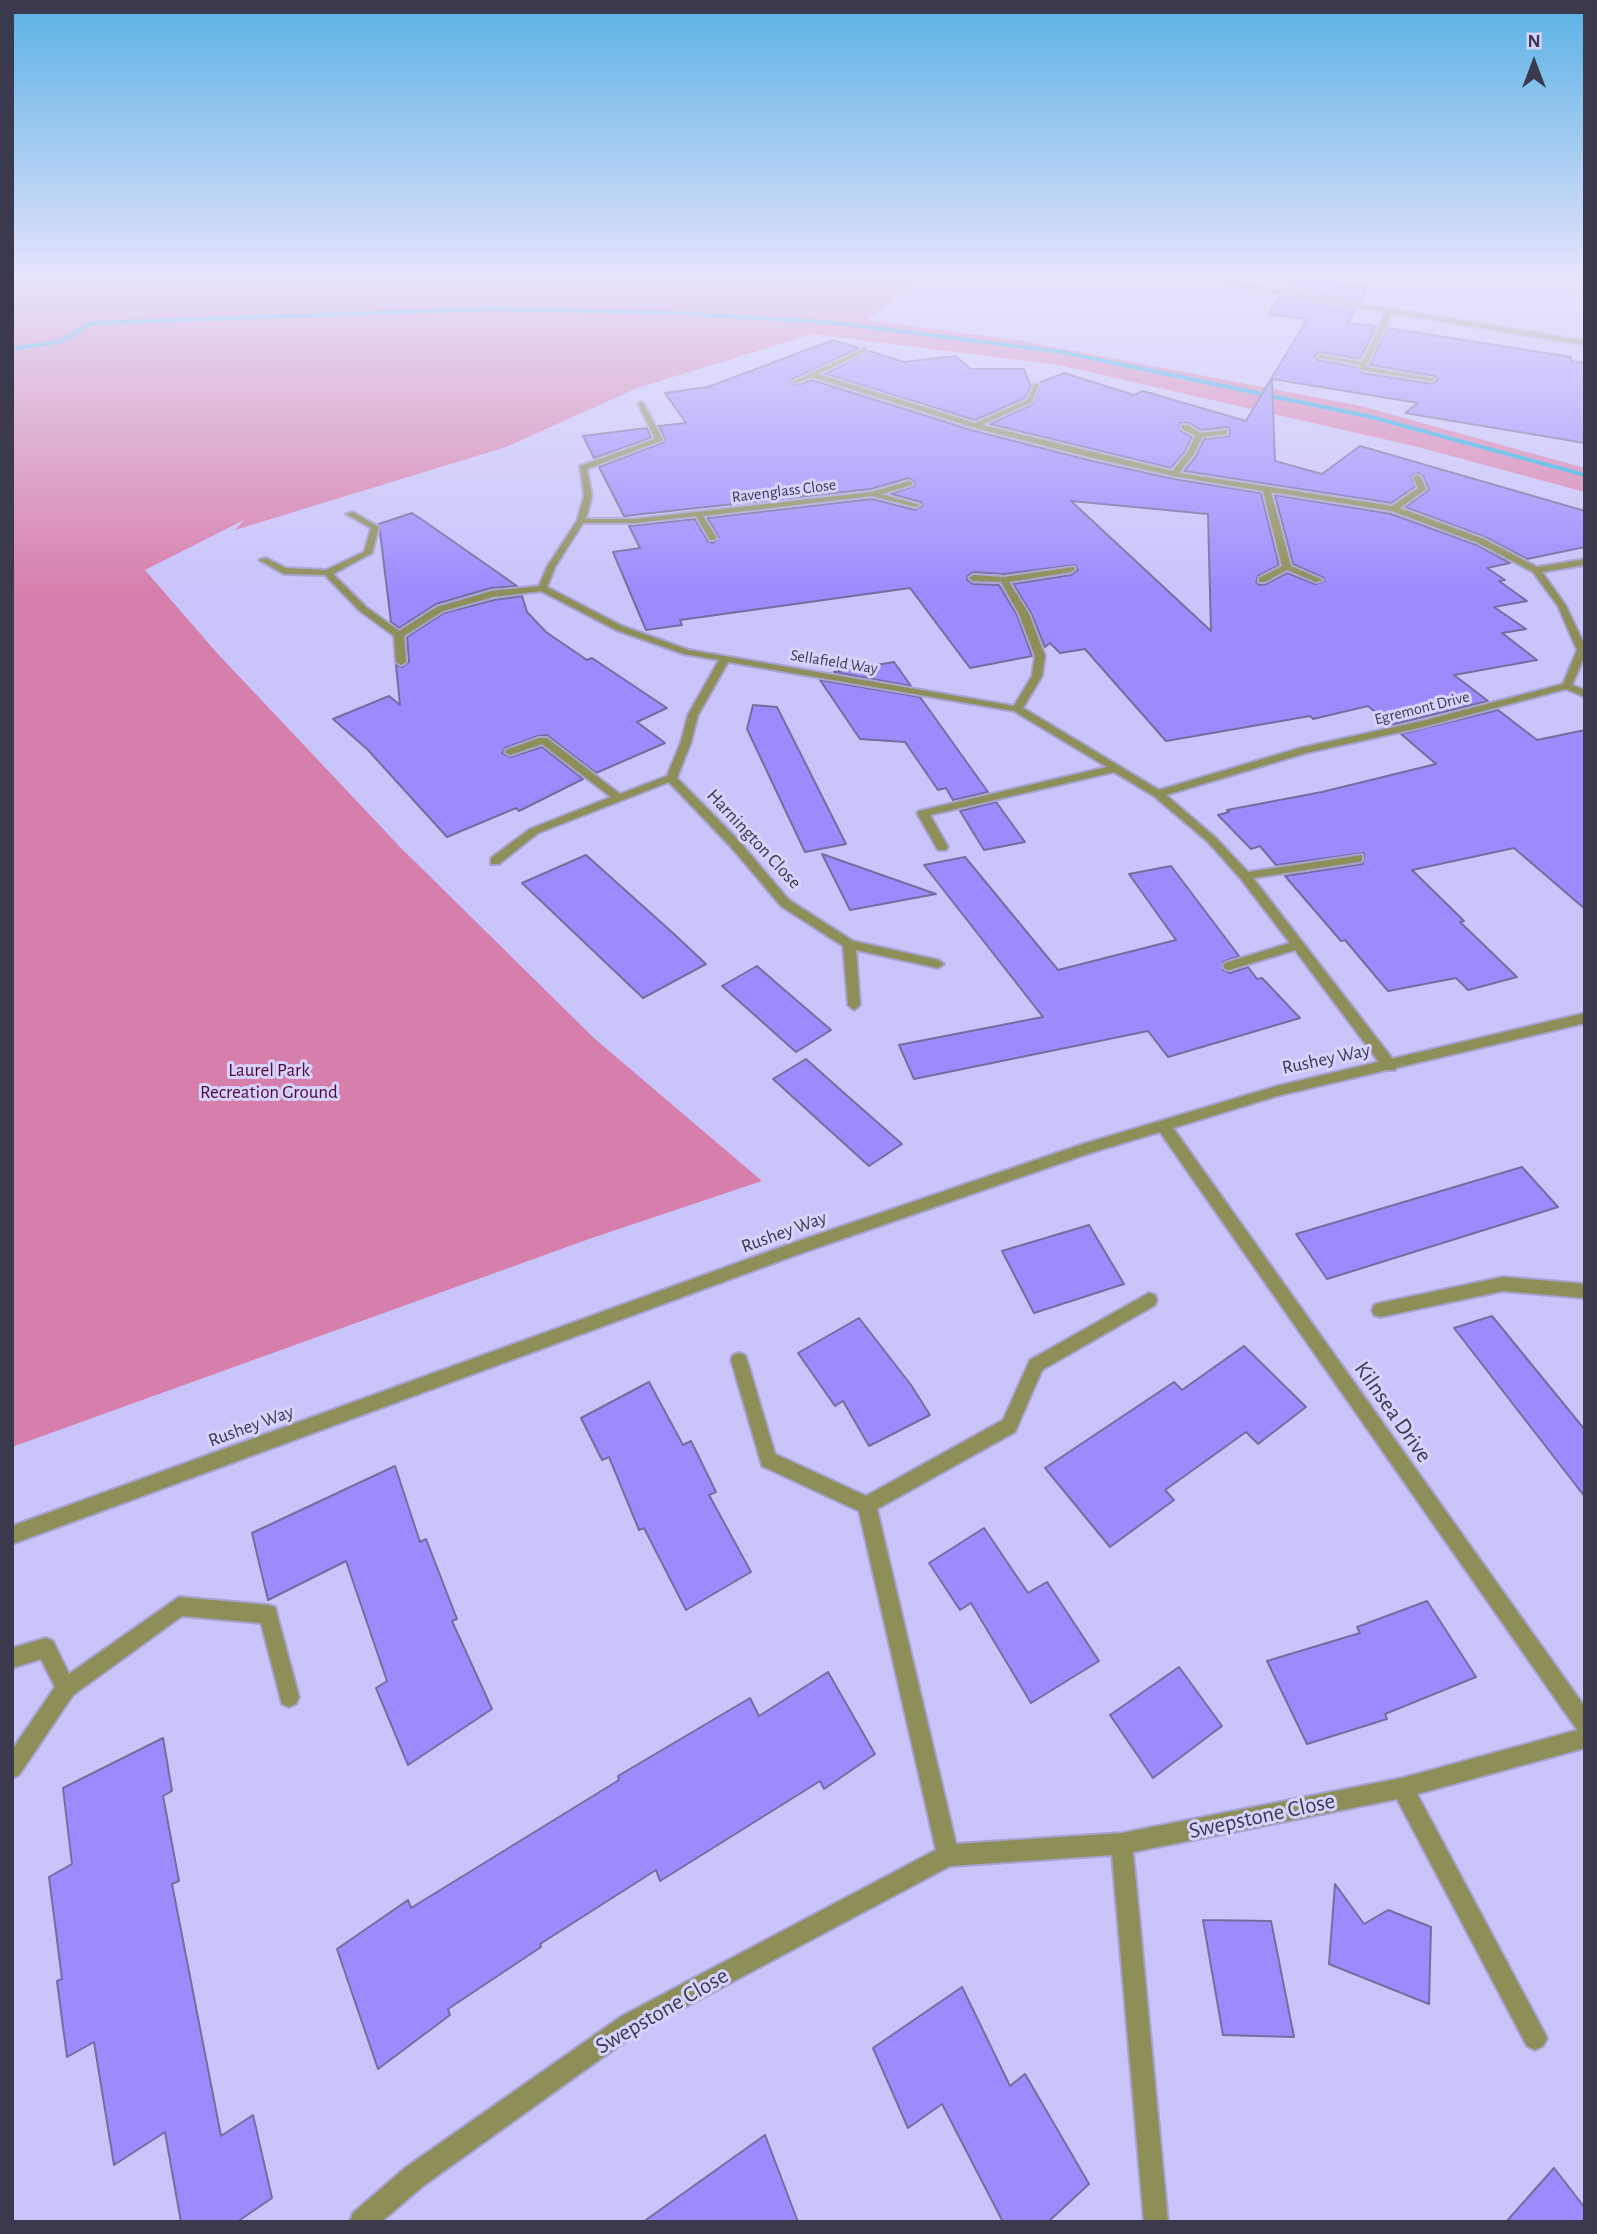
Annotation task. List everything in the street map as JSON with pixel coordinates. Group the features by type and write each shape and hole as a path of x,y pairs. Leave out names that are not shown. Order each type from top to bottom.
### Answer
{"street":[{"path":"841,383 975,425 1174,474 1394,509 1481,541 1536,570 1562,606 1582,650 1567,686 1585,694"},
{"path":"975,425 1030,401 1037,385"},
{"path":"399,635 440,609 492,594 542,588 551,567 581,521 588,496 583,468 659,440 641,404"},
{"path":"1185,427 1199,435 1224,432"},
{"path":"1174,474 1190,454 1199,435"},
{"path":"1394,509 1422,489 1417,477"},
{"name":"Ravenglass Close","path":"581,521 635,521 699,515 872,494 909,483"},
{"path":"1267,490 1287,567"},
{"name":"Ravenglass Close","path":"872,494 916,505"},
{"path":"263,560 284,571 327,573 368,553 374,527 349,514"},
{"path":"699,515 713,538"},
{"path":"1536,570 1585,562"},
{"path":"1262,580 1287,567 1319,580"},
{"path":"973,578 1004,580 1071,569"},
{"path":"327,573 363,609 399,635 401,662"},
{"path":"1004,580 1024,614 1040,656 1037,676 1017,709"},
{"name":"Sellafield Way","path":"542,588 619,628 687,652 1017,709 1158,794 1212,840 1245,876 1390,1066"},
{"path":"495,861 534,831 671,778 686,742 693,715 724,660"},
{"name":"Egremont Drive","path":"1158,794 1304,750 1423,724 1567,686"},
{"path":"510,752 543,740 619,798"},
{"path":"942,846 923,813 1118,768"},
{"name":"Harnington Close","path":"671,778 785,903 849,944 938,964"},
{"path":"1245,876 1358,858"},
{"path":"849,944 854,1005"},
{"path":"1229,966 1297,945"},
{"name":"Rushey Way","path":"12,1535 805,1246 1088,1148 1277,1091 1585,1018"},
{"name":"Kilnsea Drive","path":"1164,1126 1585,1724"},
{"path":"1380,1310 1503,1284 1585,1291"},
{"path":"867,1506 1009,1426 1036,1365 1149,1300"},
{"path":"739,1360 768,1460 867,1506"},
{"path":"867,1506 948,1855"},
{"path":"12,1768 66,1688 179,1606 268,1614 289,1697"},
{"path":"12,1658 46,1648 66,1688"},
{"name":"Swepstone Close","path":"362,2222 414,2177 630,2024 948,1855 1122,1844 1402,1788 1585,1738"},
{"path":"1402,1788 1535,2038"},
{"path":"1122,1844 1156,2222"}],"green space":[{"name":"Laurel Park Recreation Ground","path":"12,383 652,383 506,447 235,530 244,520 145,570 217,653 400,847 595,1039 762,1181 589,1239 12,1447"},
{"name":"Laurel Park Recreation Ground","path":"1138,383 1243,383 1361,406 1585,468 1585,492 1414,446"}],"building":[{"path":"718,383 822,383 971,430 1092,461 1174,479 1261,493 1279,565 1258,576 1256,582 1259,585 1287,573 1315,584 1325,581 1324,578 1293,564 1275,495 1391,514 1477,545 1510,563 1487,568 1505,580 1499,581 1527,601 1494,607 1526,629 1502,633 1537,660 1454,675 1488,701 1391,725 1368,706 1313,719 1310,716 1166,741 1085,649 1060,653 1050,643 1045,647 1031,613 1013,584 1071,575 1078,570 1075,565 1004,574 973,572 967,576 967,580 973,584 999,585 1017,615 1032,656 970,668 910,588 680,620 682,625 646,630 613,552 640,548 629,526 695,519 708,541 713,543 719,537 707,518 872,499 915,510 922,506 921,502 891,494 914,486 915,482 908,478 871,489 624,516 599,467 664,442 659,426 686,423 665,393","holes":["1071,501 1208,514 1211,631"]},
{"path":"855,383 1030,383 1031,387 1025,398 975,420"},
{"path":"1041,383 1097,383 1134,395 1143,391 1246,421 1269,383 1272,383 1275,461 1322,474 1360,446 1585,511 1585,547 1527,559 1485,537 1405,507 1429,490 1423,476 1418,473 1411,476 1415,487 1391,503 1184,471 1196,456 1204,439 1229,436 1230,430 1227,427 1201,430 1189,423 1180,423 1181,431 1192,437 1185,452 1171,468 990,424 1033,404"},
{"path":"1298,383 1585,383 1585,443 1405,413 1418,403"},
{"path":"647,428 651,438 594,458 583,436"},
{"path":"412,513 517,586 491,588 436,604 399,628 391,622 379,524"},
{"path":"522,596 527,612 546,632 587,660 592,658 667,708 637,722 665,743 596,773 547,735 505,748 502,753 511,757 542,747 583,779 519,811 516,808 447,837 368,750 333,719 389,696 400,705 396,665 402,667 409,662 407,637 444,613"},
{"path":"894,662 911,686 834,672"},
{"path":"820,680 920,697 988,792 953,800 946,788 938,790 905,742 860,739"},
{"path":"753,705 777,707 846,844 805,852 747,729"},
{"path":"1498,710 1537,740 1585,730 1585,909 1514,848 1412,870 1464,921 1460,922 1517,977 1468,990 1456,978 1388,991 1285,876 1363,864 1364,853 1276,865 1260,846 1251,849 1218,815 1229,812 1227,810 1322,792 1436,764 1401,734"},
{"path":"996,802 1025,842 984,850 960,811"},
{"path":"822,854 936,894 850,910"},
{"path":"586,855 706,964 643,998 522,883"},
{"path":"965,857 1058,970 1176,940 1129,874 1171,866 1239,956 1223,962 1223,970 1230,973 1248,967 1257,979 1262,978 1300,1018 1168,1057 1148,1031 914,1079 899,1045 1043,1017 924,865"},
{"path":"757,966 831,1030 796,1052 722,986"},
{"path":"806,1059 902,1144 869,1166 773,1079"},
{"path":"1522,1167 1558,1207 1327,1279 1296,1234"},
{"path":"1089,1225 1124,1284 1034,1313 1002,1251"},
{"path":"1492,1316 1585,1430 1585,1497 1454,1328"},
{"path":"859,1318 911,1385 930,1415 869,1446 843,1401 835,1406 798,1353"},
{"path":"1244,1346 1306,1407 1258,1444 1246,1432 1165,1490 1174,1500 1110,1547 1045,1468 1174,1382 1182,1390"},
{"path":"649,1382 683,1445 691,1441 716,1492 709,1495 751,1572 686,1610 644,1528 639,1530 609,1457 602,1460 581,1418"},
{"path":"395,1466 420,1542 426,1539 457,1619 452,1621 492,1709 408,1765 376,1688 387,1681 346,1561 268,1600 252,1533"},
{"path":"984,1528 1028,1593 1047,1582 1099,1661 1031,1703 971,1603 960,1610 929,1563"},
{"path":"1427,1601 1476,1677 1385,1714 1387,1719 1307,1744 1267,1661 1360,1633 1357,1627"},
{"path":"1179,1667 1222,1726 1153,1778 1110,1715"},
{"path":"828,1672 875,1754 824,1789 820,1781 660,1881 656,1870 540,1944 541,1947 448,2009 450,2015 378,2069 337,1949 408,1900 411,1908 619,1780 618,1776 750,1698 759,1716"},
{"path":"163,1738 172,1791 163,1796 179,1881 172,1884 221,2136 253,2115 272,2198 237,2222 181,2222 165,2132 114,2165 94,2042 67,2057 57,1981 62,1979 49,1877 72,1864 63,1788"},
{"path":"1335,1884 1364,1924 1388,1910 1431,1927 1429,2004 1329,1964"},
{"path":"1203,1920 1271,1921 1294,2037 1223,2035"},
{"path":"962,1987 1010,2086 1025,2074 1089,2184 1048,2222 1003,2222 942,2104 908,2128 873,2048"},
{"path":"765,2135 798,2222 643,2222"},
{"path":"1554,2168 1585,2208 1585,2222 1506,2222"}],"waterway":[{"path":"1211,383 1372,417 1585,475"}]}
